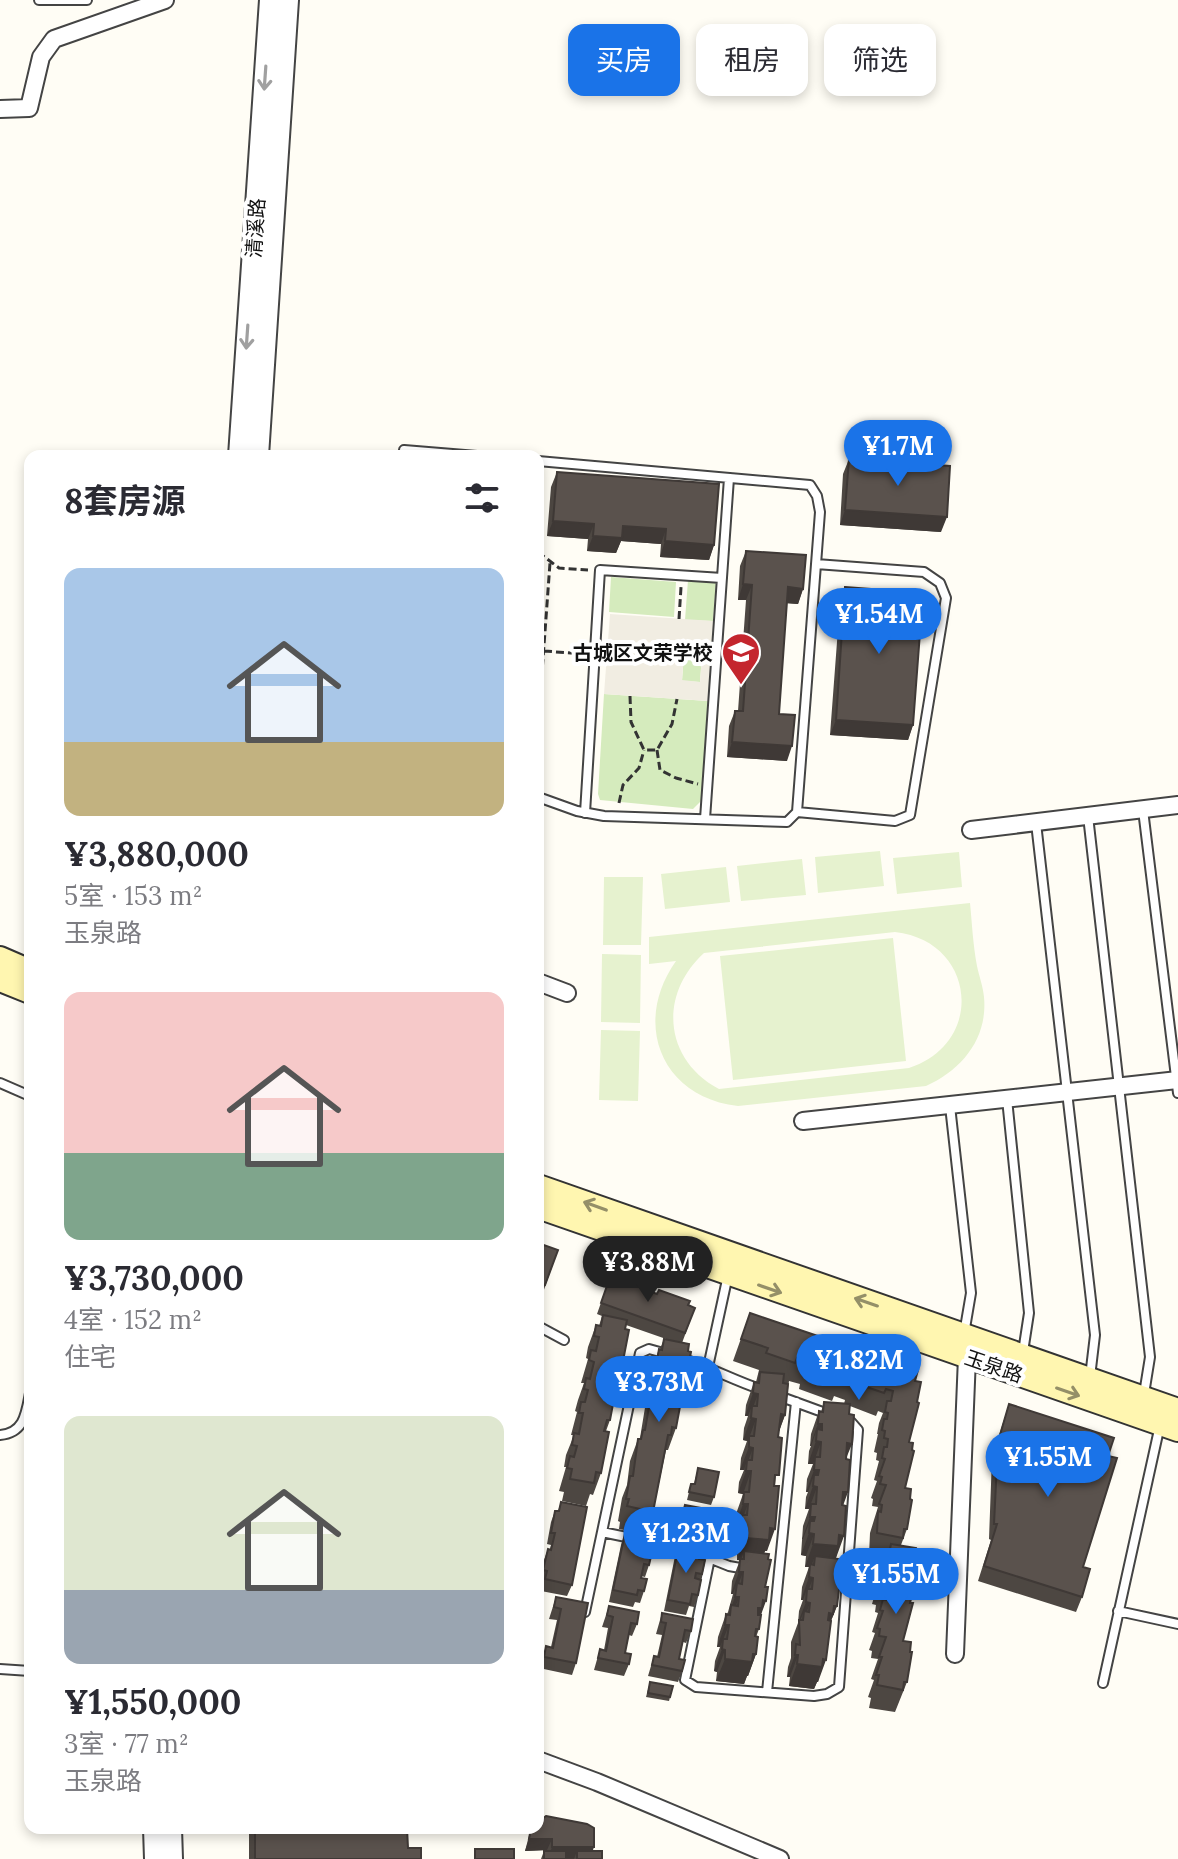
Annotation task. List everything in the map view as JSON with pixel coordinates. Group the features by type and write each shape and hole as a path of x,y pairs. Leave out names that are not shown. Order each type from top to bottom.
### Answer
{"main road":[{"path":"0,958 24,968"},
{"path":"0,980 24,990"},
{"name":"玉泉路","path":"544,1188 965,1346 1169,1427"},
{"name":"玉泉路","path":"544,1209 728,1274 965,1346 1022,1356 1178,1410"}],"street":[{"path":"0,109 29,108 41,57 54,39 165,0"},
{"name":"清溪路","path":"239,450 270,0"},
{"name":"清溪路","path":"258,450 288,0"},
{"path":"971,830 1178,805"},
{"path":"544,984 567,993"},
{"path":"803,1121 1119,1086 1177,1084"},
{"path":"955,1654 965,1346"},
{"path":"544,1762 780,1859"},
{"path":"154,1834 155,1859"},
{"path":"171,1834 172,1859"}],"lane":[{"path":"39,0 87,0"},
{"path":"544,462 810,485 819,504 797,812 787,822 618,816 585,813 544,799"},
{"path":"705,819 729,478"},
{"path":"797,812 895,821 910,815 946,598 940,583 924,572 816,564"},
{"path":"585,813 600,570 722,578"},
{"path":"1143,809 1177,1084"},
{"path":"1088,815 1150,1357 1143,1398"},
{"path":"1036,822 1095,1335 1090,1379"},
{"path":"0,1083 24,1093"},
{"path":"1007,1099 1029,1313 1022,1356"},
{"path":"950,1105 971,1293 965,1346"},
{"path":"708,1367 728,1274"},
{"path":"544,1329 564,1340"},
{"path":"584,1618 640,1353 649,1349 708,1367 725,1377 851,1422 858,1430 839,1687 821,1696 696,1687 685,1680 710,1558"},
{"path":"767,1692 796,1402"},
{"path":"0,1435 13,1432 24,1421"},
{"path":"1103,1683 1118,1611 1169,1427"},
{"path":"602,1532 689,1550 729,1566 753,1570"},
{"path":"766,1573 778,1575"},
{"path":"1118,1611 1178,1624"},
{"path":"0,1669 24,1671"}],"path":[{"path":"544,558 559,568 600,570"},
{"path":"550,563 544,651 594,655"},
{"path":"679,619 682,575"},
{"path":"618,816 623,785 639,768 644,750 631,722 630,696"},
{"path":"677,699 672,724 657,750 660,770 690,783 707,785"},
{"path":"644,750 657,750"}],"green space":[{"path":"611,577 676,582 674,617 609,612"},
{"path":"688,580 716,582 713,621 685,620"},
{"path":"685,641 703,642 700,682 682,681"},
{"path":"604,694 708,701 701,801 693,809 600,800"},
{"path":"880,851 884,886 818,893 815,857"},
{"path":"959,852 962,887 897,894 893,858"},
{"path":"802,859 806,895 741,901 737,866"},
{"path":"726,867 730,902 665,909 661,874"},
{"path":"604,877 643,877 641,945 603,945"},
{"path":"970,903 984,997 982,1026 961,1062 926,1086 738,1106 711,1100 673,1073 662,1053 656,1032 656,1009 663,985 676,961 649,964 649,937","holes":["895,932 922,939 942,954 955,972 961,994 960,1016 951,1037 934,1055 909,1068 719,1089 700,1076 678,1044 674,1006 679,987 689,969 704,953"]},
{"path":"893,938 906,1061 733,1080 720,956"},
{"path":"602,954 641,955 640,1023 601,1022"},
{"path":"601,1030 640,1031 638,1101 599,1100"}],"shaded area":[{"path":"610,614 713,621 708,701 604,694","holes":["685,641 703,642 700,682 682,680"]}],"building":[{"path":"849,459 950,466 947,517 845,510"},
{"path":"557,472 719,484 714,545 665,541 666,529 623,526 622,538 593,536 594,524 553,521"},
{"path":"746,551 806,555 803,589 788,587 779,714 795,715 792,746 732,742 735,711 743,711 752,585 743,584"},
{"path":"845,587 923,593 913,725 836,720"},
{"path":"544,1245 558,1250 544,1285"},
{"path":"619,1275 647,1286 646,1290 657,1294 659,1290 690,1301 688,1305 695,1308 685,1333 601,1303 610,1277 617,1280"},
{"path":"750,1313 918,1370 915,1381 921,1382 919,1403 909,1442 913,1443 914,1451 905,1488 911,1489 912,1500 903,1538 877,1533 878,1511 881,1512 882,1505 879,1504 886,1485 880,1484 882,1477 879,1476 888,1439 884,1438 885,1431 882,1430 884,1419 887,1419 887,1401 891,1401 893,1391 886,1389 884,1393 852,1382 853,1378 842,1374 841,1378 807,1367 808,1362 797,1358 795,1363 766,1353 768,1348 741,1339"},
{"path":"603,1315 627,1320 625,1329 629,1330 623,1361 619,1359 610,1420 607,1420 604,1431 609,1432 601,1473 596,1472 594,1483 570,1479 572,1469 567,1468 577,1446 572,1445 574,1433 579,1434 583,1413 579,1413 581,1402 585,1402 588,1390 584,1389 586,1378 590,1379 594,1362 589,1360 591,1350 596,1351 599,1337 594,1336 596,1325 601,1326"},
{"path":"664,1339 689,1344 688,1351 691,1352 685,1383 681,1382 679,1395 682,1396 676,1428 672,1427 671,1435 668,1435 653,1512 627,1506 629,1499 626,1499 638,1439 645,1430 659,1349 662,1350"},
{"path":"760,1372 784,1374 783,1383 788,1384 785,1415 781,1414 778,1437 782,1438 779,1475 775,1475 774,1486 779,1486 775,1529 770,1528 769,1540 745,1538 746,1528 741,1528 742,1515 747,1515 748,1504 743,1504 744,1492 749,1492 751,1471 746,1471 747,1460 752,1460 753,1448 749,1447 749,1436 754,1436 756,1419 751,1418 758,1394 753,1393 754,1382 759,1383"},
{"path":"824,1402 850,1404 849,1414 854,1415 852,1444 847,1443 846,1459 850,1460 848,1492 843,1492 842,1505 846,1506 844,1536 839,1535 838,1546 813,1544 814,1534 809,1533 810,1521 814,1521 815,1517 810,1517 811,1504 816,1504 817,1487 813,1486 814,1475 818,1475 819,1470 814,1470 815,1457 820,1457 821,1442 816,1441 817,1429 822,1430 822,1424 818,1424 819,1411 823,1412"},
{"path":"1009,1404 1114,1438 1108,1456 1117,1458 1083,1567 1090,1569 1082,1597 984,1566 997,1524 994,1524 998,1442"},
{"path":"698,1468 719,1472 714,1497 689,1492 691,1484 695,1484"},
{"path":"561,1502 587,1507 572,1585 545,1579 547,1571 544,1566 555,1533 551,1533 555,1511 559,1511"},
{"path":"685,1505 712,1510 707,1537 683,1532 687,1514 683,1513"},
{"path":"625,1533 649,1538 646,1551 652,1552 649,1565 644,1564 641,1578 647,1579 644,1591 638,1590 637,1595 613,1590"},
{"path":"679,1544 701,1549 699,1559 705,1560 702,1574 696,1573 695,1578 701,1580 698,1595 692,1594 690,1604 668,1600"},
{"path":"891,1544 916,1548 915,1554 918,1555 908,1595 912,1595 910,1603 913,1603 903,1641 911,1642 912,1652 903,1690 877,1685 879,1675 876,1675 886,1637 879,1636 880,1629 877,1628 887,1591 883,1590 884,1583 880,1582 883,1571 886,1572 887,1565 884,1564"},
{"path":"744,1551 769,1554 768,1559 771,1560 765,1587 768,1587 766,1601 763,1600 762,1608 758,1608 758,1615 761,1615 755,1636 758,1637 756,1654 753,1654 752,1662 725,1659 725,1650 722,1649 729,1625 725,1625 726,1614 730,1615 731,1605 738,1606 739,1597 735,1597 737,1583 742,1584 743,1572 739,1572"},
{"path":"815,1556 839,1559 838,1565 842,1565 837,1606 834,1606 833,1614 829,1613 828,1620 831,1621 826,1660 823,1659 822,1667 797,1664 798,1655 795,1655 796,1644 800,1645 799,1620 803,1620 804,1611 809,1612 807,1589 812,1589 810,1564 814,1565"},
{"path":"556,1597 588,1603 576,1663 544,1657 546,1646 553,1648 561,1609 554,1607"},
{"path":"609,1606 639,1612 637,1624 631,1623 625,1653 631,1654 629,1664 598,1658 600,1649 606,1651 613,1617 607,1615"},
{"path":"662,1613 693,1619 691,1631 685,1630 679,1659 685,1660 682,1671 652,1665 654,1656 659,1657 666,1623 661,1622"},
{"path":"650,1682 673,1686 670,1697 648,1693"},
{"path":"544,1818 587,1824 594,1828 594,1847 552,1847 552,1839 529,1839 530,1834 544,1834"},
{"path":"255,1834 407,1834 408,1848 421,1848 421,1859 255,1859"},
{"path":"475,1849 514,1849 514,1859 475,1859"},
{"path":"544,1851 566,1851 566,1859 544,1859"},
{"path":"577,1851 602,1851 602,1859 577,1859"}],"place":[{"name":"古城区文荣学校","path":"741,686"}]}
